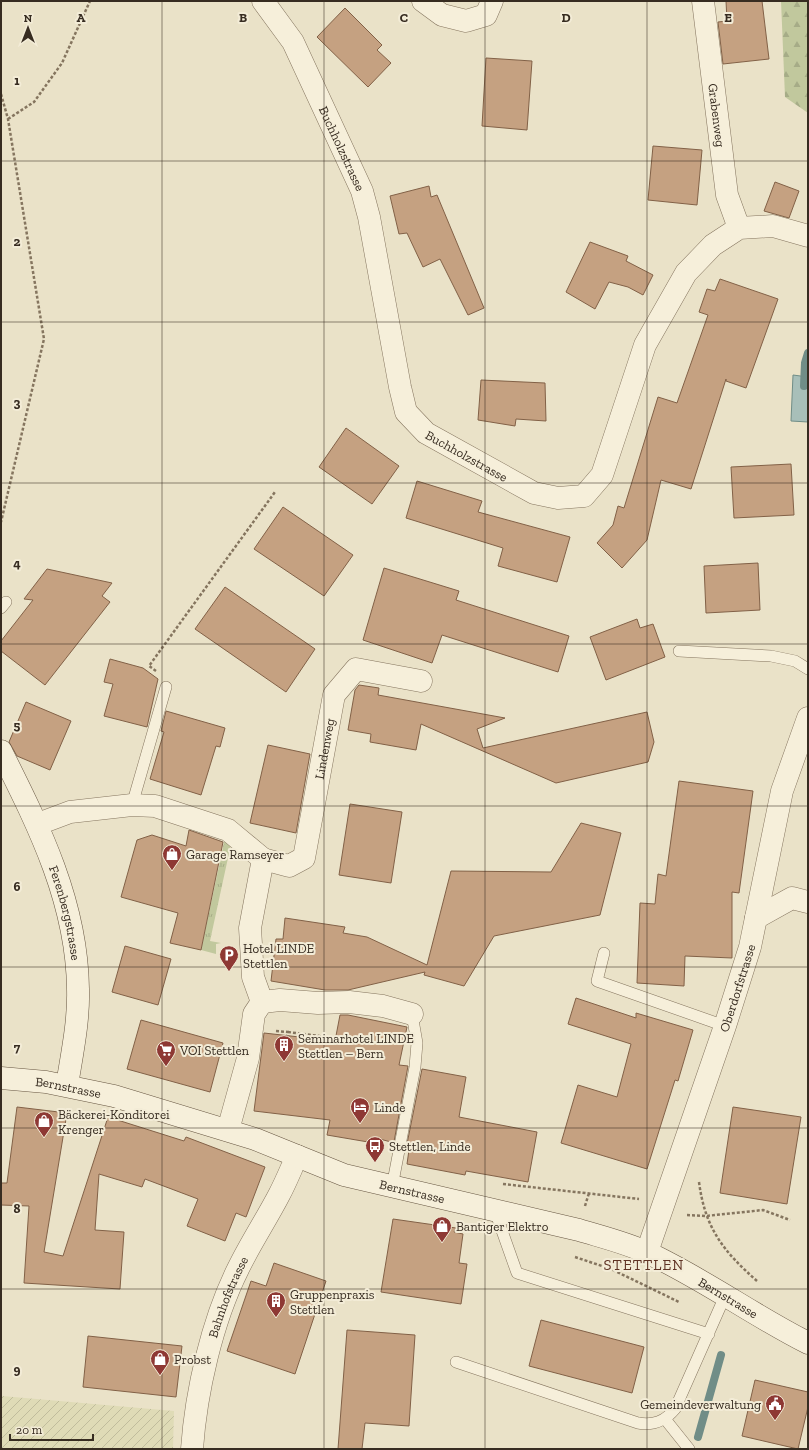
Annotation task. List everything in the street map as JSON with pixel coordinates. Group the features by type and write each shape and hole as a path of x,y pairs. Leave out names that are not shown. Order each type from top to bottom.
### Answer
{"street":[{"name":"Buchholzstrasse","path":"263,1 294,42 362,191 369,217 406,412 426,433 534,493 558,498 584,496 602,475 645,345 686,273 713,245 739,228 773,226 808,236"},
{"path":"423,1 442,15 466,21 486,15 492,1"},
{"name":"Grabenweg","path":"703,1 727,195 739,228"},
{"name":"Lindenweg","path":"38,824 70,812 132,805 155,806 228,830 263,859 289,866 304,858 334,695 356,669 421,681"},
{"name":"Oberdorfstrasse","path":"647,1252 725,1026 750,947 782,791 808,718"},
{"name":"Ferenbergstrasse","path":"1,751 38,824 56,871 70,916 77,963 77,1016 67,1085"},
{"path":"262,1002 253,977 250,928 263,859"},
{"path":"756,918 803,897"},
{"path":"228,1130 248,1058 254,1014 262,1002 280,1000 318,1003 348,1002 383,1006 412,1014"},
{"name":"Bernstrasse","path":"1,1078 67,1085 114,1096 255,1139 344,1176 579,1230 647,1252 808,1343"},
{"name":"Bahnhofstrasse","path":"192,1449 194,1420 204,1366 222,1310 237,1270 280,1194 297,1156"}],"lane":[{"path":"680,651 771,656 795,661 808,669"},
{"path":"132,805 166,687"},
{"path":"604,953 597,981 725,1026"},
{"path":"392,1187 415,1067 417,1043 412,1014"},
{"path":"495,1211 517,1273 709,1334"},
{"path":"456,1362 638,1423 653,1424 665,1420 680,1401 725,1296"},
{"path":"665,1420 689,1449"}],"path":[{"path":"8,119 34,102 62,63 90,1"},
{"path":"1,94 8,119 44,339 1,522"},
{"path":"166,687 165,677 149,666 275,492"},
{"path":"288,1032 319,1036 335,1041"},
{"path":"698,1175 706,1216 715,1235 732,1260 757,1281"},
{"path":"495,1184 634,1198 664,1206 692,1216 762,1210 790,1220"},
{"path":"572,1256 611,1269 681,1303"}],"shaded area":[{"path":"1,1363 2,1396 174,1411 173,1449 1,1449"}],"green space":[{"path":"781,1 808,1 808,113 785,97"},
{"path":"225,838 231,844 210,941 221,943 216,944 216,954 201,950"}],"water":[{"path":"793,375 808,377 808,422 791,421"}],"building":[{"path":"726,1 762,1 769,59 723,64 718,22 727,21"},
{"path":"345,8 382,45 377,50 391,63 368,87 317,37"},
{"path":"486,58 532,61 527,130 482,126"},
{"path":"653,146 702,150 697,205 648,200"},
{"path":"775,182 799,191 789,218 764,211"},
{"path":"429,186 431,197 437,195 484,308 468,315 440,259 423,267 407,233 399,234 390,196"},
{"path":"590,242 628,256 626,261 653,275 643,295 628,287 609,282 595,309 566,292"},
{"path":"720,279 778,299 746,388 726,381 726,379 691,489 661,480 647,540 622,568 597,543 613,525 618,506 624,508 658,397 677,403 708,315 699,312 707,289 715,291"},
{"path":"481,380 545,383 546,421 516,419 515,426 478,420"},
{"path":"346,428 399,466 372,504 319,467"},
{"path":"791,464 794,515 734,518 731,467"},
{"path":"417,481 482,501 478,512 570,537 557,582 498,566 503,548 406,518"},
{"path":"283,507 353,555 324,596 254,549"},
{"path":"758,563 760,610 706,613 704,566"},
{"path":"384,568 459,591 456,600 569,636 558,672 442,635 432,663 363,640"},
{"path":"47,569 112,583 102,596 110,602 45,685 1,651 1,641 33,600 24,599"},
{"path":"225,587 315,649 286,692 195,629"},
{"path":"637,619 640,628 653,624 665,657 606,680 590,637"},
{"path":"110,659 143,668 158,679 147,727 104,716 113,684 104,682"},
{"path":"359,685 379,688 378,695 505,718 477,729 483,748 647,712 654,742 648,762 556,783 421,724 416,750 370,742 371,734 348,730 355,690"},
{"path":"26,702 71,721 50,770 17,756 9,742"},
{"path":"166,711 225,728 220,747 216,746 201,795 150,779 164,732 161,731"},
{"path":"268,745 310,754 296,833 250,823"},
{"path":"679,781 753,791 739,893 732,892 732,958 685,956 684,986 637,983 640,903 655,904 658,874 666,876"},
{"path":"350,804 402,812 391,883 339,875"},
{"path":"581,823 621,833 600,915 494,936 464,986 424,975 425,972 348,990 325,990 271,981 276,939 283,939 285,918 345,927 343,933 367,937 427,965 451,871 551,872"},
{"name":"Garage Ramseyer","path":"189,830 223,842 201,950 170,943 178,913 121,897 137,840 152,835 186,846"},
{"path":"125,946 171,959 158,1005 112,992"},
{"path":"576,998 636,1018 636,1013 693,1030 678,1081 675,1080 647,1169 561,1143 578,1085 617,1097 631,1044 568,1024"},
{"path":"340,1015 348,1015 407,1027 399,1065 408,1066 393,1147 390,1146 391,1142 376,1138 374,1143 327,1135 330,1120 254,1111 264,1033 335,1041"},
{"path":"141,1020 223,1043 210,1092 127,1069"},
{"path":"422,1069 466,1077 459,1117 537,1132 528,1182 466,1171 465,1175 407,1164 409,1150 406,1149"},
{"path":"17,1107 67,1113 44,1252 63,1256 108,1117 184,1141 186,1137 265,1167 246,1217 236,1213 225,1241 187,1226 198,1199 145,1179 142,1187 99,1174 95,1230 124,1232 120,1289 24,1283 29,1206 1,1205 1,1183 7,1183"},
{"path":"733,1107 801,1117 787,1204 720,1193"},
{"path":"393,1219 456,1228 454,1232 463,1234 459,1263 467,1264 461,1304 381,1292"},
{"name":"Gruppenpraxis Stettlen","path":"274,1263 326,1281 295,1374 227,1351 251,1281 266,1286"},
{"path":"541,1320 644,1347 632,1393 529,1366"},
{"path":"347,1330 415,1335 409,1426 365,1423 362,1449 338,1449"},
{"path":"88,1336 182,1346 176,1397 83,1387"},
{"name":"Gemeindeverwaltung","path":"755,1380 808,1392 808,1407 798,1449 742,1436"}],"waterway":[{"path":"804,386 805,363 808,353"},
{"path":"698,1437 721,1355"}],"place":[{"name":"Garage Ramseyer","path":"172,871"},
{"name":"Hotel LINDE Stettlen","path":"229,972"},
{"name":"Seminarhotel LINDE Stettlen – Bern","path":"284,1062"},
{"name":"VOI Stettlen","path":"166,1067"},
{"name":"Linde","path":"360,1124"},
{"name":"Bäckerei-Konditorei Krenger","path":"44,1138"},
{"name":"Stettlen, Linde","path":"375,1163"},
{"name":"Bantiger Elektro","path":"442,1243"},
{"name":"Gruppenpraxis Stettlen","path":"276,1318"},
{"name":"Probst","path":"160,1376"},
{"name":"Gemeindeverwaltung","path":"775,1421"}],"district":[{"name":"STETTLEN","path":"644,1265"}]}
